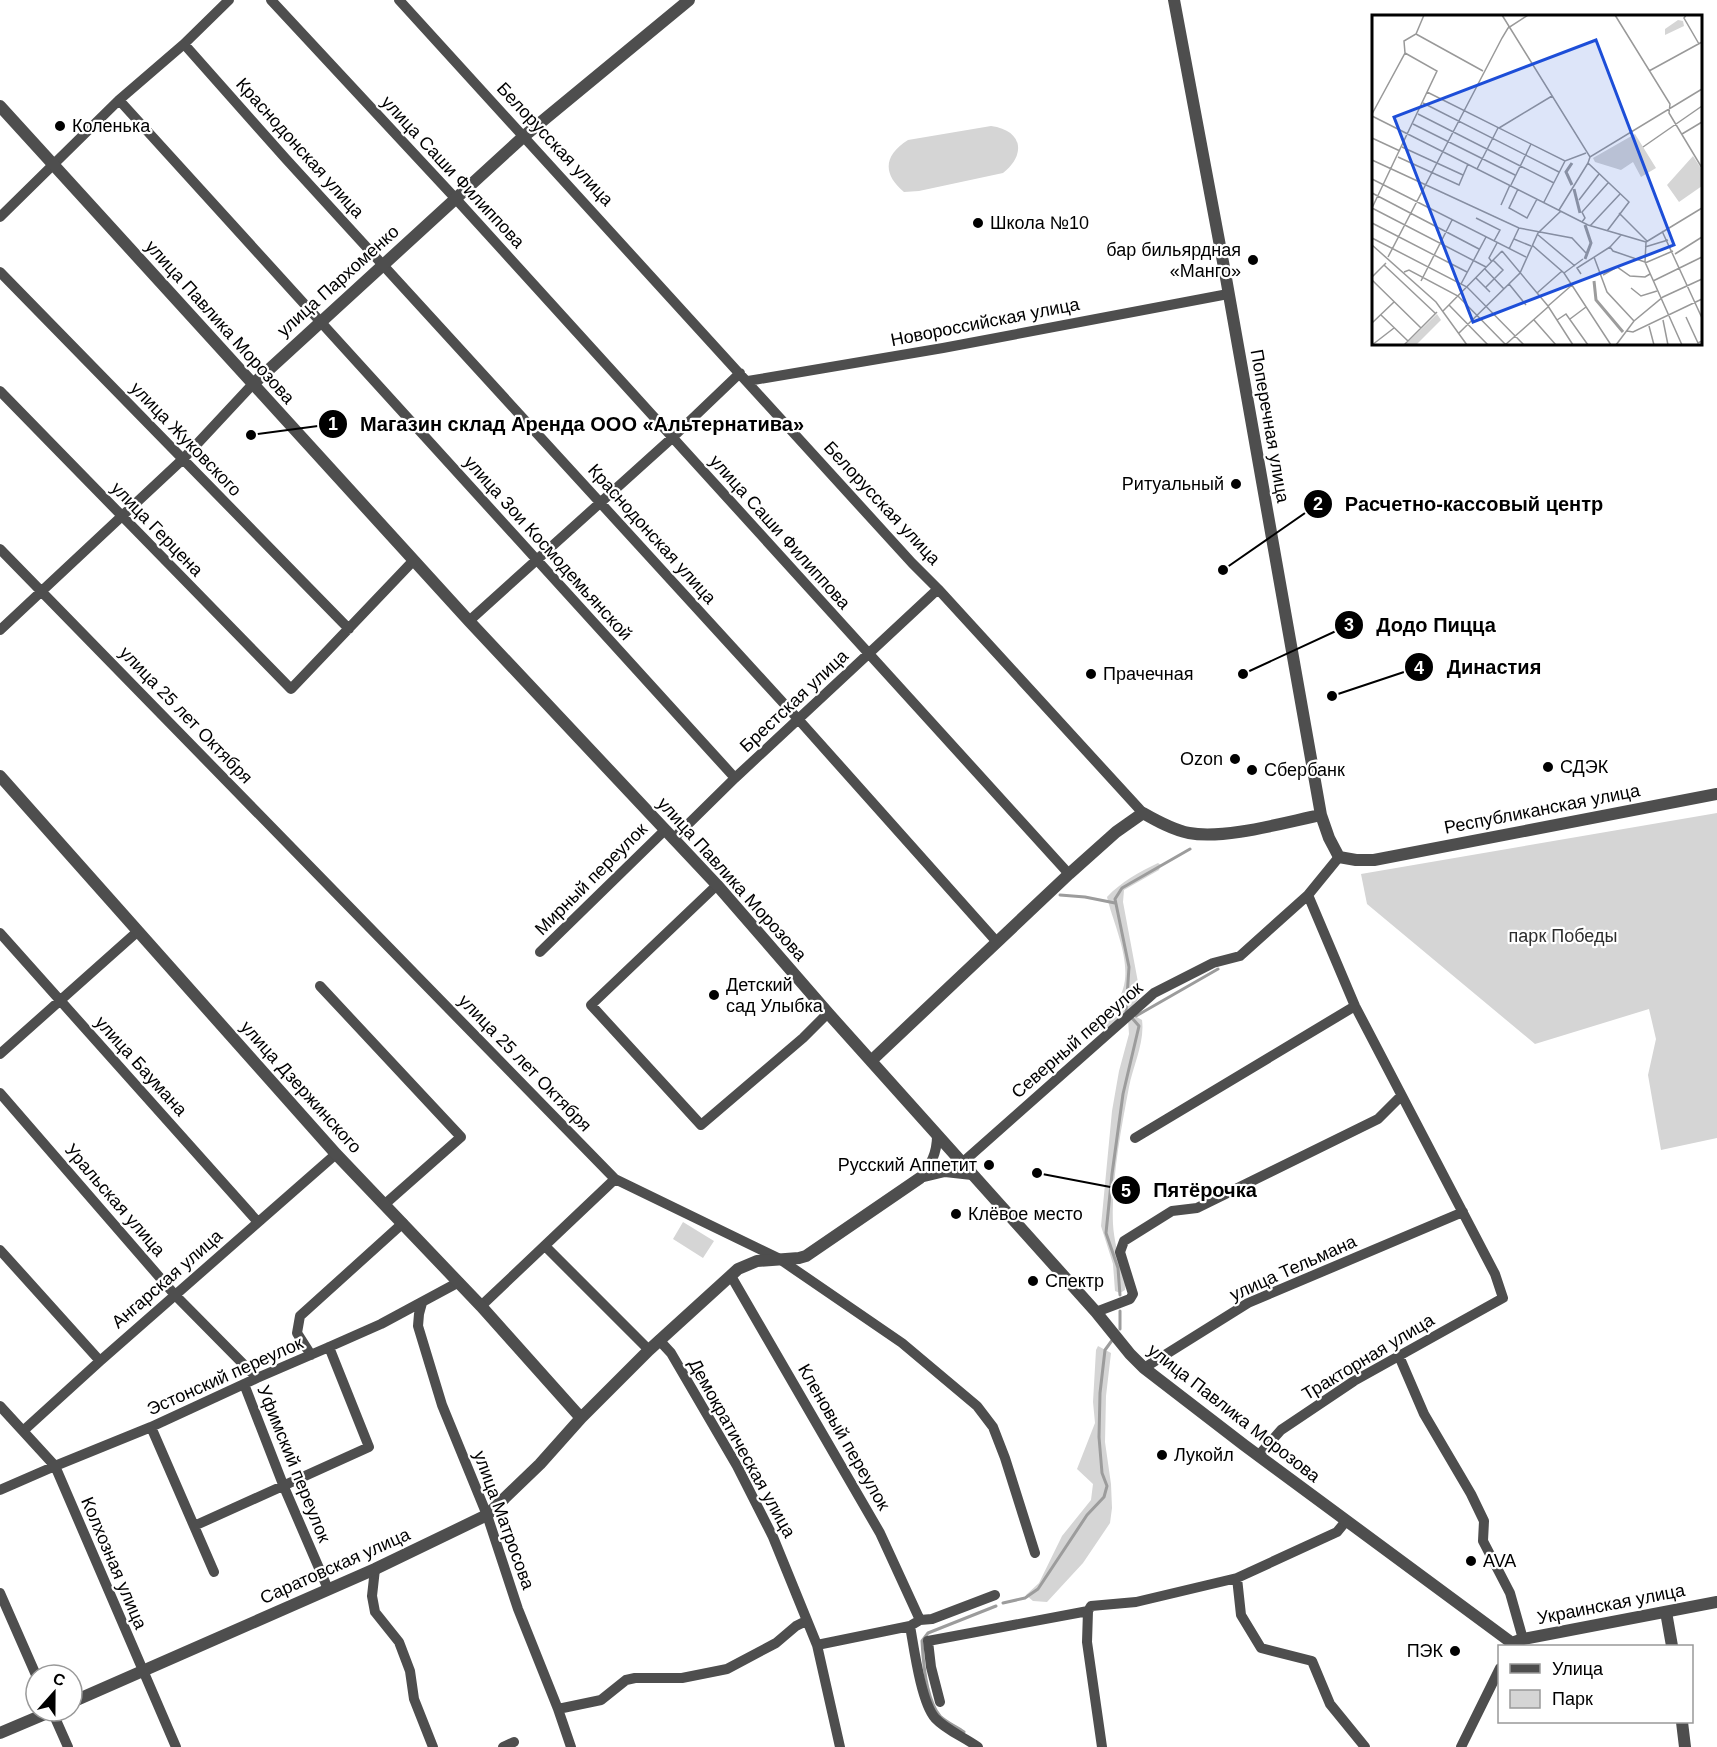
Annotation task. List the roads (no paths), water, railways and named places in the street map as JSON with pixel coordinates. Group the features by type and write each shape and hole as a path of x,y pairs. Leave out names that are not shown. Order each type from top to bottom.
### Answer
{"street":[{"path":"0,217 118,100 184,44 229,0"},
{"name":"улица Саши Филиппова","path":"271,0 456,199 1069,874"},
{"name":"Белорусская улица","path":"399,0 1143,813 1184,832 1206,835 1226,834 1322,815"},
{"name":"улица Пархоменко","path":"0,630 183,459 252,384 383,264 523,137 689,0"},
{"name":"Поперечная улица","path":"1174,0 1322,815 1329,838 1339,857"},
{"name":"Краснодонская улица","path":"184,44 286,159 798,719 996,941"},
{"name":"улица Зои Космодемьянской","path":"118,100 735,778"},
{"name":"улица Павлика Морозова","path":"0,106 469,621 717,885 937,1136 1096,1312 1130,1354 1144,1368 1258,1456 1515,1643"},
{"name":"улица Жуковского","path":"0,272 349,629"},
{"name":"Новороссийская улица","path":"744,377 932,350 1228,294"},
{"path":"469,621 672,438 744,377"},
{"name":"улица Герцена","path":"0,391 291,689 349,629"},
{"name":"улица 25 лет Октября","path":"0,549 615,1179 778,1258 902,1343 977,1406 993,1427 1035,1553"},
{"path":"349,629 414,560"},
{"name":"Брестская улица","path":"669,834 735,778 938,589"},
{"name":"улица Дзержинского","path":"0,776 336,1154 459,1282 581,1418"},
{"name":"Республиканская улица","path":"1339,857 1374,860 1717,794"},
{"path":"871,1061 1069,874 1116,832 1143,813"},
{"name":"Мирный переулок","path":"540,952 669,834"},
{"name":"Северный переулок","path":"962,1163 1154,993 1213,963 1240,956 1308,895 1339,857"},
{"path":"717,885 591,1005 701,1125 803,1038 828,1013"},
{"path":"1308,895 1355,1006 1463,1212"},
{"path":"0,1054 137,932"},
{"name":"улица Баумана","path":"0,933 257,1221"},
{"path":"320,986 462,1137 385,1204"},
{"path":"1135,1138 1355,1006"},
{"name":"Уральская улица","path":"0,1093 175,1295 257,1378"},
{"path":"1096,1312 1130,1299 1133,1294 1120,1252 1124,1241 1172,1211 1197,1208 1378,1119 1401,1096"},
{"path":"920,1178 933,1160 937,1147 937,1136"},
{"name":"Ангарская улица","path":"23,1431 257,1221 336,1154"},
{"path":"920,1178 945,1172 972,1175"},
{"name":"Саратовская улица","path":"84,1697 375,1569 487,1515 540,1464 581,1418 659,1340 744,1265 757,1261 806,1256 920,1178"},
{"path":"481,1306 615,1179"},
{"name":"Тракторная улица","path":"1258,1456 1281,1430 1354,1381 1503,1298 1495,1274 1463,1212"},
{"name":"улица Тельмана","path":"1144,1368 1248,1303 1463,1212"},
{"path":"311,1355 297,1333 300,1316 403,1223"},
{"path":"545,1246 649,1350"},
{"path":"0,1250 100,1360"},
{"name":"Кленовый переулок","path":"731,1276 880,1533 915,1623 926,1699 934,1717 978,1747"},
{"name":"Эстонский переулок","path":"0,1490 151,1427 329,1347 422,1303 459,1282"},
{"name":"улица Матросова","path":"422,1303 418,1314 420,1337 442,1405 487,1515 518,1610 571,1747"},
{"name":"Демократическая улица","path":"659,1340 671,1353 737,1466 773,1537 817,1645 840,1747"},
{"path":"194,1526 369,1448 329,1347"},
{"path":"1399,1356 1424,1414 1471,1494 1484,1521 1483,1541 1510,1593 1515,1643"},
{"name":"Уфимский переулок","path":"244,1384 284,1487 328,1589"},
{"name":"Колхозная улица","path":"0,1406 55,1466 176,1747"},
{"path":"151,1427 214,1572"},
{"path":"1101,1747 1088,1642 1088,1611 1091,1605 1136,1602 1237,1578 1337,1532 1346,1521"},
{"path":"375,1569 372,1596 375,1612 399,1642 410,1671 414,1699 432,1747"},
{"path":"1237,1578 1241,1615 1261,1648 1311,1661 1330,1704 1365,1747"},
{"path":"0,1593 31,1663"},
{"path":"817,1645 932,1619 995,1595"},
{"name":"Украинская улица","path":"1515,1643 1717,1602"},
{"path":"940,1701 931,1667 928,1641 1088,1611"},
{"path":"1666,1612 1672,1645"},
{"path":"558,1709 601,1700 626,1680 635,1677 682,1678 727,1669 776,1643 796,1626 806,1621"},
{"path":"1461,1747 1496,1686"},
{"path":"0,1733 24,1723"},
{"path":"57,1723 68,1747"},
{"path":"1682,1723 1685,1747"},
{"path":"503,1747 514,1742"}],"waterway":[{"path":"1126,1012 1129,967 1115,899 1122,888 1190,849"},
{"path":"1060,895 1115,903"},
{"path":"1136,1016 1218,969"},
{"path":"1120,1295 1118,1268 1106,1233 1123,1094 1139,1026 1132,1018"},
{"path":"1120,1311 1120,1329"},
{"path":"1003,1603 1025,1598 1038,1589 1087,1515 1104,1497 1107,1486 1102,1473 1099,1437 1100,1393 1105,1350 1113,1339"},
{"path":"964,1732 942,1718 935,1709 926,1680 922,1641 928,1633 996,1606"}],"place":[{"name":"Коленька","path":"60,126"},
{"name":"Школа №10","path":"978,223"},
{"name":"бар бильярдная «Манго»","path":"1253,260"},
{"name":"Магазин склад Аренда ООО «Альтернатива»","path":"251,435"},
{"name":"Ритуальный","path":"1236,484"},
{"name":"Расчетно-кассовый центр","path":"1223,570"},
{"name":"Прачечная","path":"1091,674"},
{"name":"Додо Пицца","path":"1243,674"},
{"name":"Династия","path":"1332,696"},
{"name":"Ozon","path":"1235,759"},
{"name":"СДЭК","path":"1548,767"},
{"name":"Сбербанк","path":"1252,770"},
{"name":"Детский сад Улыбка","path":"714,995"},
{"name":"Русский Аппетит","path":"989,1165"},
{"name":"Пятёрочка","path":"1037,1173"},
{"name":"Клёвое место","path":"956,1214"},
{"name":"Спектр","path":"1033,1281"},
{"name":"Лукойл","path":"1162,1455"},
{"name":"AVA","path":"1471,1561"},
{"name":"ПЭК","path":"1455,1651"}],"park label":[{"name":"парк Победы","path":"1563,936"}]}
